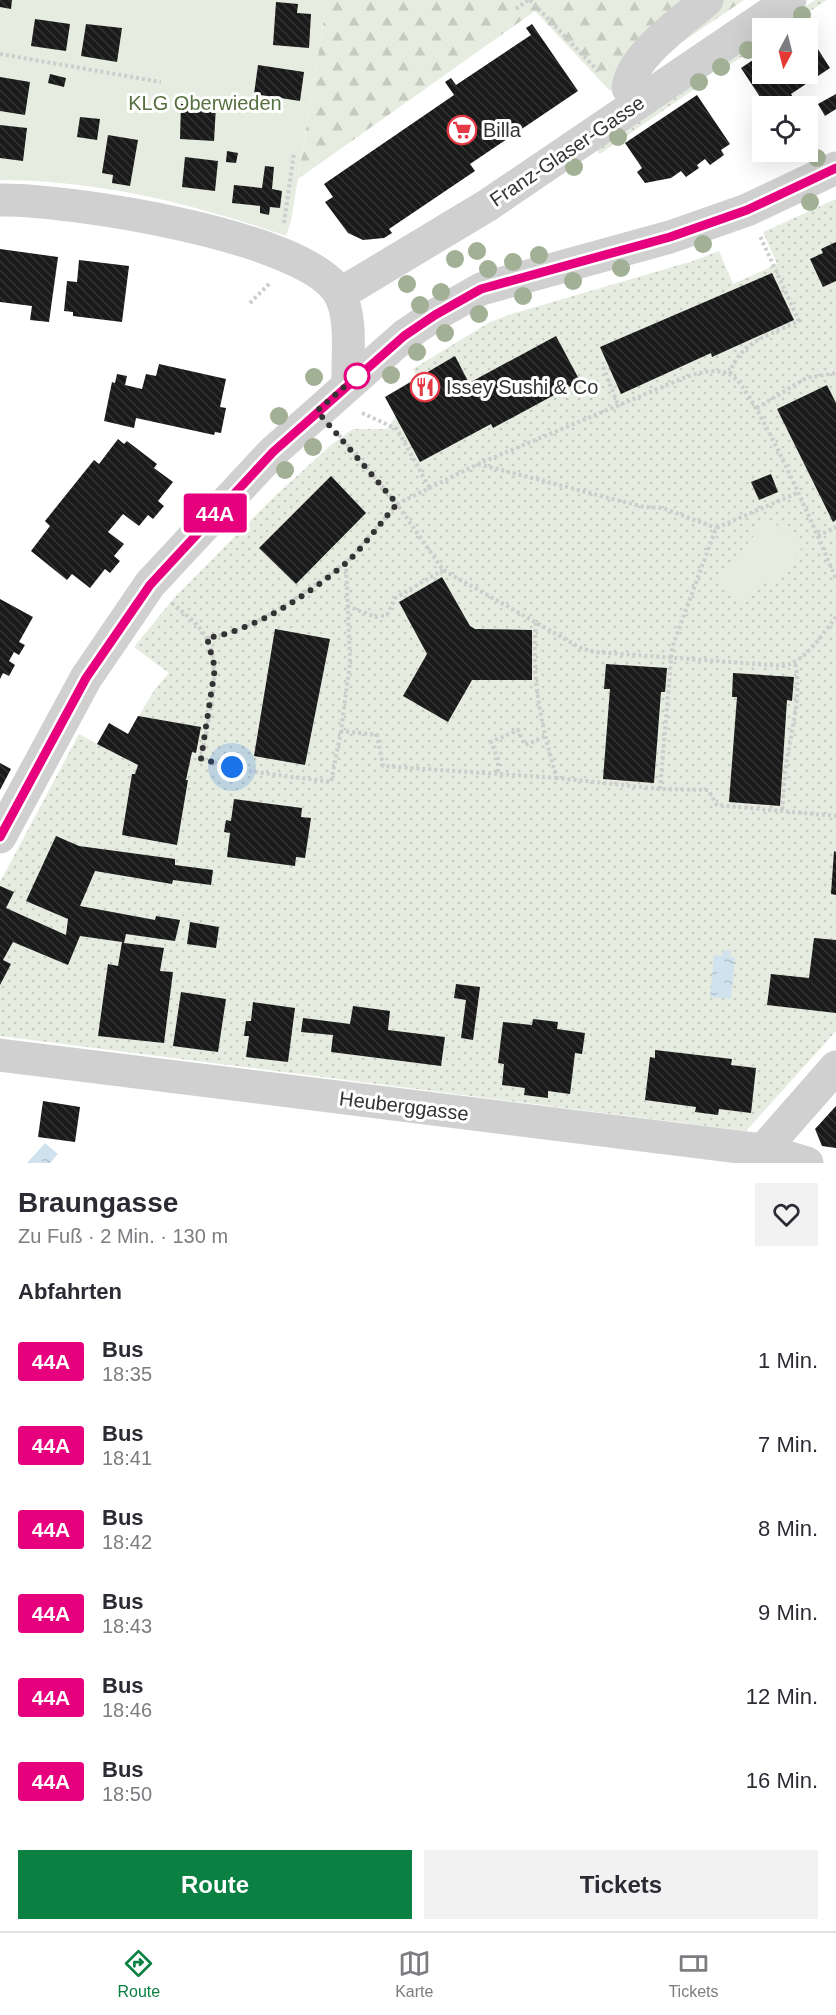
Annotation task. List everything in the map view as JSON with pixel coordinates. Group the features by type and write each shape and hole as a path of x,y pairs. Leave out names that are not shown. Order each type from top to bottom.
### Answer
{"street":[{"path":"628,88 629,76 646,54 707,0"},
{"name":"Franz-Glaser-Gasse","path":"340,294 488,205 790,0"},
{"path":"0,837 86,678 150,585 231,496 317,411 404,336 444,309 481,289 670,237 747,210 836,168"},
{"path":"0,200 86,207 173,222 228,236 296,261 324,276 340,294 346,321 348,383"},
{"name":"Heuberggasse","path":"0,1055 763,1150 807,1163"},
{"path":"763,1150 836,1067"}],"path":[{"path":"516,9 529,0 599,72"},
{"path":"0,54 161,82"},
{"path":"284,225 294,153"},
{"path":"730,374 733,363 749,344 800,321 747,210"},
{"path":"603,367 619,407"},
{"path":"207,638 223,636 270,616 346,563 397,504 429,487 478,464 619,407 686,377 719,371 730,374 757,408 836,579"},
{"path":"757,408 806,378 836,373"},
{"path":"317,411 397,504 443,570 536,623 594,652 785,666 795,663 811,648 836,617"},
{"path":"361,413 397,429 429,487"},
{"path":"478,464 644,507 663,508 716,528 797,493"},
{"path":"818,536 836,527"},
{"path":"660,789 672,648 716,528"},
{"path":"167,599 196,623 207,638 215,668 201,759 248,771 330,782 341,731 350,663 346,563"},
{"path":"347,606 376,617 387,615 395,598 443,570"},
{"path":"536,623 535,681 544,737 557,778"},
{"path":"782,810 786,762 796,702 798,677 795,663"},
{"path":"498,772 498,759 490,742 518,730 525,745 544,737"},
{"path":"341,731 376,735 383,766 498,772 660,789 708,790 717,805 836,816"}],"green space":[{"name":"KLG Oberwieden","path":"0,0 327,0 291,221 286,236 217,214 145,196 73,184 0,180"},
{"path":"327,0 744,0 610,91 535,11 298,179"},
{"path":"815,0 827,0 799,18 788,18"},
{"path":"752,43 752,50 716,74 713,69"},
{"path":"701,76 705,82 600,154 595,149"},
{"path":"836,199 836,1031 746,1131 0,1036 0,882 79,734 97,744 109,723 128,734 155,689 169,673 134,647 174,598 274,497 331,445 353,429 387,429 396,416 385,397 417,377 413,369 490,322 693,261 719,251 733,284 777,264 763,232"},
{"path":"768,518 803,546 773,585 765,579 745,604 717,582"}],"water":[{"path":"723,950 731,951 730,957 735,957 731,999 710,997 714,955 722,956"},
{"path":"45,1143 58,1154 50,1163 27,1163"}],"building":[{"path":"0,0 12,0 11,9 0,7"},
{"path":"276,2 298,4 297,13 311,14 309,48 273,45"},
{"path":"35,19 70,24 66,51 31,46"},
{"path":"86,24 122,28 117,62 81,56"},
{"name":"Billa","path":"532,24 578,91 470,164 475,171 389,229 392,233 384,238 363,240 348,233 325,202 333,197 324,184 454,95 445,82 451,78 456,85 531,35 526,28"},
{"path":"818,49 830,68 818,76"},
{"path":"752,61 752,84 806,84 791,94 792,96 759,96 741,68"},
{"path":"258,65 304,72 300,101 254,94"},
{"path":"50,74 66,78 64,87 48,83"},
{"path":"0,77 30,82 25,115 0,111"},
{"path":"836,94 836,109 825,116 818,104"},
{"path":"697,95 730,144 721,150 724,155 710,165 705,159 697,165 699,168 686,177 681,171 671,178 645,183 637,172 642,168 625,143"},
{"path":"181,104 216,106 214,141 180,139"},
{"path":"80,117 100,119 97,140 77,137"},
{"path":"0,125 27,128 23,161 0,158"},
{"path":"108,135 138,140 130,186 112,183 113,175 102,173"},
{"path":"227,151 238,153 236,163 226,162"},
{"path":"185,157 218,161 215,191 182,187"},
{"path":"265,166 274,167 272,189 282,191 280,208 270,207 269,215 260,213 260,206 232,203 234,185 262,188"},
{"path":"836,242 836,281 823,287 810,259 823,253 821,249"},
{"path":"0,249 58,257 49,322 30,320 32,306 0,302"},
{"path":"79,260 129,266 122,322 73,316 73,312 64,311 67,281 77,282"},
{"path":"772,273 794,320 712,357 711,353 621,394 600,347"},
{"path":"556,336 580,381 493,428 491,424 420,462 385,397 455,356 469,383"},
{"path":"159,364 226,379 220,407 226,408 221,433 215,432 214,435 136,418 134,428 104,421 112,382 115,383 117,374 127,376 125,385 142,389 146,374 156,376"},
{"path":"827,385 836,403 836,520 833,522 777,409"},
{"path":"118,439 124,444 127,441 157,464 154,468 173,482 158,501 164,506 153,519 148,515 139,526 123,514 108,532 124,544 114,556 120,561 110,573 105,569 90,588 72,574 67,580 31,551 50,526 45,521 94,460 99,464"},
{"path":"771,474 778,492 759,500 751,482"},
{"path":"331,476 366,513 296,584 259,548"},
{"path":"442,577 470,626 475,629 532,630 532,680 472,680 448,722 403,696 427,654 399,602"},
{"path":"0,599 33,617 19,642 25,645 19,655 14,652 9,661 15,665 9,676 3,673 0,679"},
{"path":"275,629 330,639 305,765 254,756"},
{"path":"606,664 667,668 665,692 661,692 654,783 603,779 610,689 604,689"},
{"path":"733,673 794,677 792,701 787,700 780,806 729,802 737,697 732,697"},
{"path":"138,716 201,727 196,753 192,752 186,780 188,780 177,845 122,835 132,774 135,774 138,765 97,744 109,723 128,734"},
{"path":"0,763 11,769 0,790"},
{"path":"234,799 302,808 301,817 311,818 305,858 296,857 295,866 227,857 230,833 224,832 226,820 231,821"},
{"path":"56,836 79,846 175,859 175,865 213,870 211,885 173,880 172,884 95,871 80,906 155,920 156,916 180,920 175,941 126,934 124,943 164,948 160,971 173,972 164,1043 98,1036 108,964 118,966 122,942 80,936 68,965 13,942 3,960 11,964 0,985 0,886 14,892 6,908 66,935 68,919 26,901"},
{"path":"834,851 836,852 836,895 831,894"},
{"path":"190,922 219,927 216,948 187,944"},
{"path":"814,938 836,940 836,1013 767,1005 771,974 809,978"},
{"path":"456,984 480,987 473,1040 461,1038 466,1000 454,998"},
{"path":"181,992 226,999 218,1052 173,1046"},
{"path":"253,1002 295,1008 288,1062 246,1057 249,1036 244,1036 246,1021 251,1021"},
{"path":"353,1006 390,1011 388,1030 445,1037 441,1066 331,1052 333,1035 301,1032 303,1018 350,1024"},
{"path":"533,1019 558,1022 557,1029 585,1033 582,1054 575,1053 570,1094 548,1091 548,1098 524,1095 525,1088 502,1085 504,1064 498,1063 503,1022 532,1025"},
{"path":"655,1050 732,1059 731,1065 756,1068 751,1113 719,1109 718,1115 695,1112 696,1107 645,1100 650,1057 655,1058"},
{"path":"43,1101 80,1107 75,1142 38,1137"},
{"path":"836,1106 836,1148 822,1146 815,1129"}],"bus line":[{"name":"44A","path":"0,837 86,678 106,645 150,585 273,452 348,383 404,336 453,303 481,289 670,237 747,210 836,168"}],"place":[{"name":"Billa","path":"462,130"},
{"name":"Issey Sushi & Co","path":"425,387"}],"route":[{"path":"232,767 201,759 215,668 214,657 207,638 223,636 270,616 346,563 397,504 317,411 360,373 357,376"}]}
